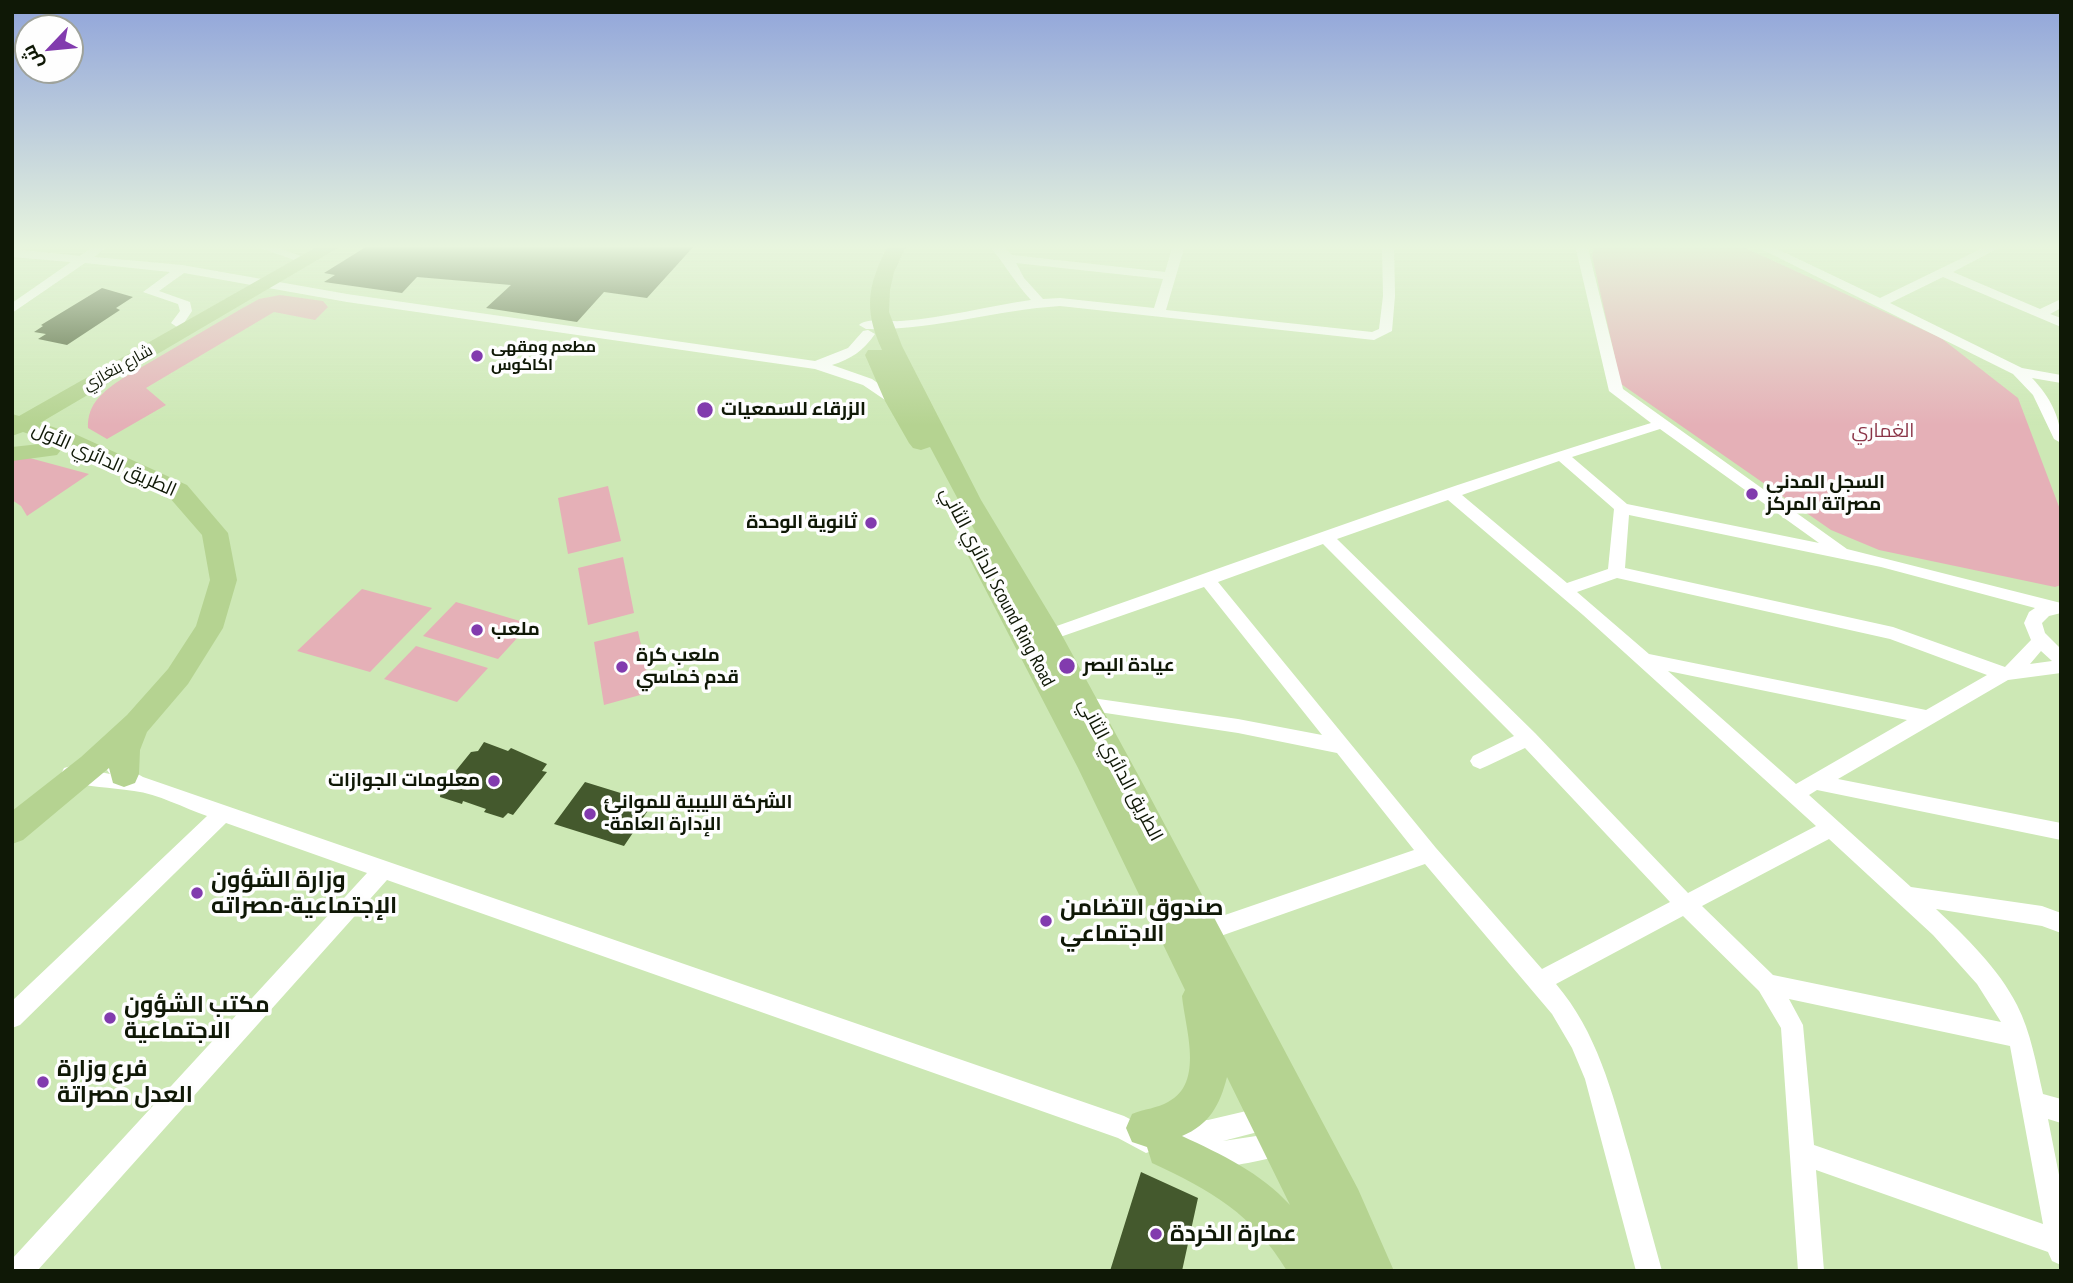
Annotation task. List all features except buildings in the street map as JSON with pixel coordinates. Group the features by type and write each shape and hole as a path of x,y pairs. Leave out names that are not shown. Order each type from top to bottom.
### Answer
{"main road":[{"name":"شارع بنغازي","path":"14,423 56,391 215,305"},
{"name":"شارع بنغازي","path":"14,423 85,387 223,305"},
{"path":"869,305 874,336 924,428"},
{"path":"874,336 879,305"},
{"name":"الدائري الثاني Scound Ring Road","path":"874,336 896,401 924,428 1037,639 1093,767 1191,936 1200,983 1288,1127"},
{"path":"12,454 58,445 85,387"},
{"name":"الطريق الدائري الأول","path":"14,423 87,462 158,495 184,517 203,546 203,597 189,635 176,657 140,703 98,773"},
{"name":"الطريق الدائري الأول","path":"12,815 98,773 125,750 134,728 190,663 204,640 220,594 222,575 218,539 201,512 178,491 58,445"},
{"name":"الطريق الدائري الثاني","path":"1037,639 1085,704 1191,936 1288,1127"},
{"path":"12,830 47,803 98,773"},
{"path":"1145,1135 1180,1118 1198,1105 1208,1087 1211,1066 1202,1026 1200,983"},
{"path":"1288,1127 1307,1195 1337,1271"},
{"path":"1288,1127 1344,1203 1373,1271"},
{"path":"1145,1135 1209,1168 1251,1196 1280,1224 1311,1271"}],"street":[{"path":"177,323 186,311 185,305"},
{"path":"408,305 815,365 852,374 878,386 896,401"},
{"path":"815,365 844,357 874,336 1025,305"},
{"path":"1073,305 1159,312 1369,337 1385,331 1388,305"},
{"path":"1159,312 1161,305"},
{"path":"1595,305 1616,391 1843,552"},
{"path":"1884,305 2018,371 2061,379"},
{"path":"2019,305 2061,324"},
{"path":"2040,314 2057,305"},
{"path":"2018,371 2039,393 2061,439"},
{"path":"1037,639 1561,455 1662,424"},
{"path":"1561,455 1622,508 1843,552 2058,608"},
{"path":"1451,494 1565,590 1908,896 1985,977 2008,1010 2018,1037 2060,1248"},
{"path":"1616,572 1622,508"},
{"path":"1326,538 1528,738 1685,904 1767,984 1791,1026 1811,1271"},
{"path":"1565,590 1616,572 1893,633 2008,673"},
{"path":"1206,578 1429,854 1560,1006 1580,1040 1597,1079 1649,1271"},
{"path":"1992,589 2061,658"},
{"path":"2008,673 2036,633 2035,616 2043,610 2058,608"},
{"path":"1642,659 1926,718"},
{"path":"1794,794 2008,673 2061,666"},
{"path":"1085,704 1237,726 1343,747"},
{"path":"1480,761 1528,738"},
{"path":"98,773 384,869 1145,1135 1188,1154 1210,1155 1288,1127"},
{"path":"1815,782 2061,831"},
{"path":"12,1017 222,814"},
{"path":"1540,981 1831,828"},
{"path":"1191,936 1429,854"},
{"path":"19,1271 384,869"},
{"path":"1908,896 2042,916 2061,923"},
{"path":"1767,984 2018,1037"},
{"path":"2032,1103 2061,1111"},
{"path":"1802,1153 2060,1248"}],"green space":[{"path":"249,305 328,307 315,320 274,312 146,388 166,405 107,439 88,428 90,411 103,393 123,378"},
{"name":"الغماري","path":"1603,305 1869,305 1941,338 2018,398 2061,512 2061,585 2055,587 1879,550 1831,530 1621,384"},
{"path":"26,457 89,474 27,516 21,506 12,500 12,459"},
{"path":"608,486 621,541 568,554 558,498"},
{"name":"ملعب","path":"623,557 634,613 588,625 578,568"},
{"path":"362,589 432,608 370,672 297,651"},
{"name":"ملعب","path":"456,602 530,624 498,659 423,636"},
{"name":"ملعب كرة قدم خماسي","path":"638,631 651,692 604,705 594,642"},
{"path":"416,646 488,668 457,702 384,679"}],"place":[{"name":"مطعم ومقهى اكاكوس","path":"477,356"},
{"name":"الزرقاء للسمعيات","path":"705,410"},
{"name":"السجل المدني مصراتة المركز","path":"1752,494"},
{"name":"ثانوية الوحدة","path":"871,523"},
{"name":"ملعب","path":"477,630"},
{"name":"عيادة البصر","path":"1067,666"},
{"name":"ملعب كرة قدم خماسي","path":"622,667"},
{"name":"معلومات الجوازات","path":"494,781"},
{"name":"الشركة الليبية للموانئ -الإدارة العامة","path":"590,814"},
{"name":"وزارة الشؤون الإجتماعية-مصراته","path":"197,893"},
{"name":"صندوق التضامن الاجتماعي","path":"1046,921"},
{"name":"مكتب الشؤون الاجتماعية","path":"110,1018"},
{"name":"فرع وزارة العدل مصراتة","path":"43,1082"},
{"name":"عمارة الخردة","path":"1156,1234"}]}
